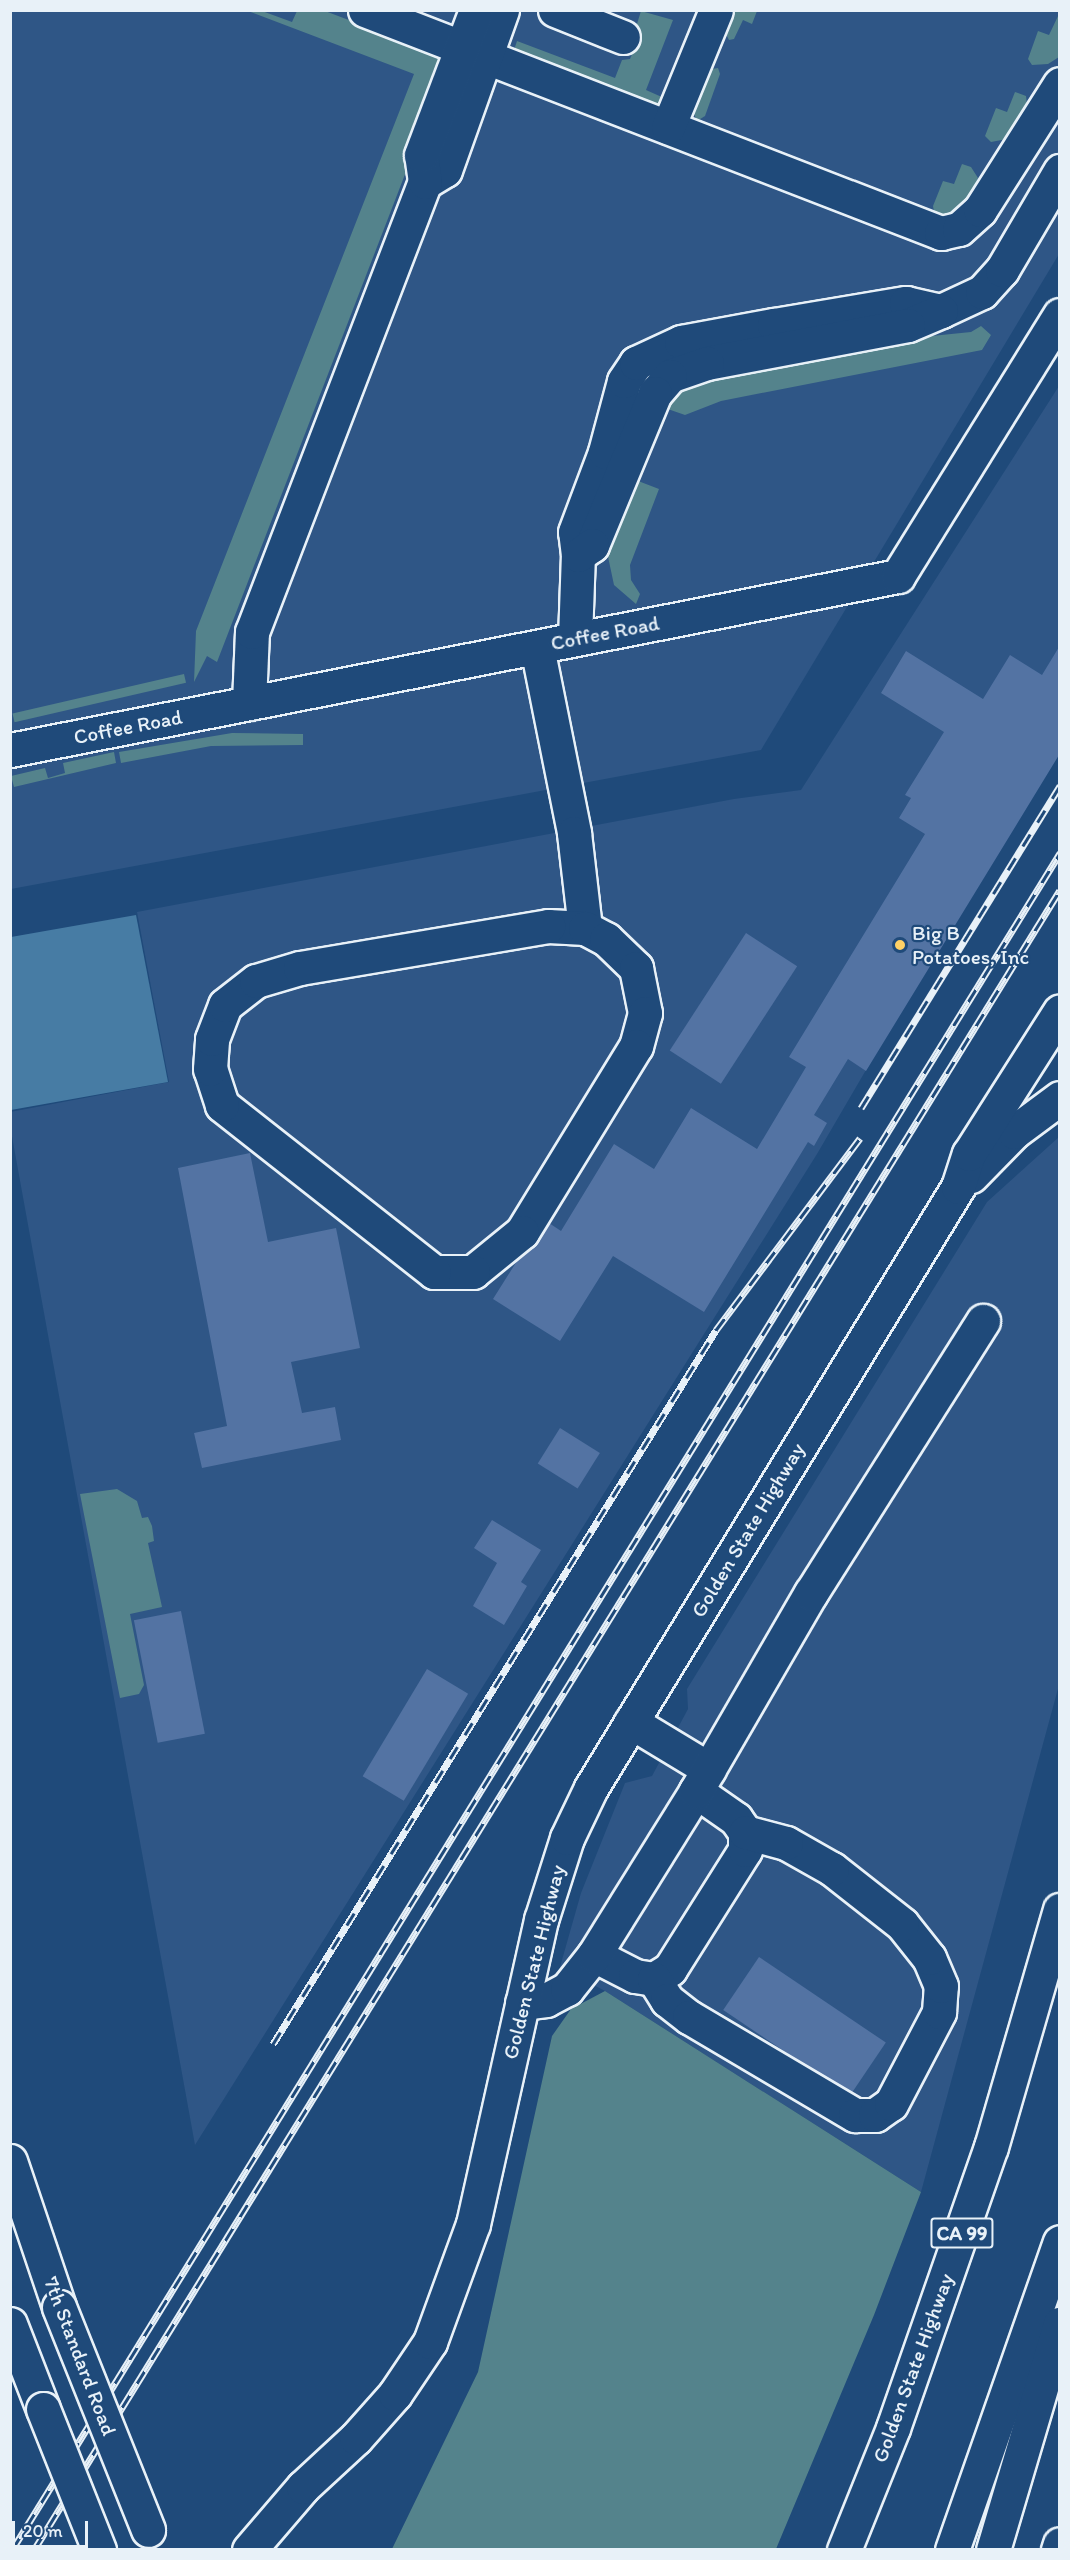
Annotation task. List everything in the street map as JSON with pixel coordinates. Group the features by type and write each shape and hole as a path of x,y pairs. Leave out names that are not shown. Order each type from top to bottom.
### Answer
{"main road":[{"path":"365,10 941,233 959,229 980,210 1059,84"},
{"path":"249,703 252,632 426,182 445,170 473,53 476,10"},
{"path":"473,53 502,10"},
{"path":"555,10 623,37"},
{"path":"668,127 716,10"},
{"path":"575,639 578,555 592,545 655,393 670,376 707,363 908,325 982,292 1002,270 1059,171"},
{"name":"Coffee Road","path":"10,750 898,576 1059,315"},
{"path":"537,647 574,833 585,928"},
{"path":"537,928 585,928 606,939 636,968 645,1013 636,1046 522,1232 473,1272 434,1272 222,1105 210,1069 212,1039 225,1005 256,981 300,968 537,928"},
{"name":"Golden State Highway","path":"249,2550 303,2487 356,2438 395,2394 430,2342 473,2224 543,1910 567,1838 591,1788 958,1187 969,1154 1059,1011"},
{"name":"Golden State Highway","path":"958,1187 1014,1132 1059,1098"},
{"path":"522,2003 546,2000 567,1989 594,1955 702,1780 812,1593 983,1321"},
{"path":"631,1722 702,1780 746,1832 786,1843 832,1869 902,1924 929,1958 941,1986 939,2013 891,2104 875,2115 855,2115 688,2017 667,2000 654,1979"},
{"path":"594,1955 634,1976 654,1979 670,1970 745,1850 746,1832"},
{"name":"Golden State Highway","path":"844,2550 893,2428 992,2147 1059,1910"},
{"name":"7th Standard Road","path":"10,2161 59,2307 151,2540"},
{"path":"952,2550 1059,2242"},
{"path":"10,2324 99,2550"},
{"path":"993,2550 1059,2324"},
{"path":"1058,2550 1059,2544"}],"shaded area":[{"path":"11,11 1059,11 1059,254 761,750 11,889"},
{"path":"1059,386 1059,739 817,1154 195,2145 11,1131 10,1112 169,1082 137,912 734,799 801,790"},
{"path":"136,915 168,1082 11,1110 11,937"},
{"path":"1059,1137 1059,1685 921,2192 605,1991 560,1967 581,1893 625,1783 652,1776 688,1709 687,1689 987,1202"}],"green space":[{"path":"248,11 262,11 292,22 297,11 325,11 433,52 441,63 441,81 217,662 207,656 194,682 196,631 414,74"},
{"path":"641,11 673,20 646,90 664,98 660,107 514,50 517,41 615,78 622,60 630,59 641,32 636,27"},
{"path":"735,11 757,11 752,24 743,20 734,39 729,40 726,34"},
{"path":"1059,14 1059,57 1048,64 1032,65 1028,59 1038,31 1049,35"},
{"path":"718,68 720,74 705,116 697,121 694,114 712,69"},
{"path":"1015,92 1026,96 1027,105 1007,139 991,142 985,136 996,108 1007,112"},
{"path":"962,164 971,167 978,178 967,207 948,216 934,212 933,206 943,181 954,184"},
{"path":"981,326 991,335 982,350 721,401 685,415 662,407 686,384 892,340 971,332"},
{"path":"633,479 659,489 630,565 631,580 640,594 636,604 614,585 607,552"},
{"path":"184,674 186,683 15,722 13,714"},
{"path":"232,733 303,734 303,745 211,746 121,763 119,752"},
{"path":"114,752 116,763 14,787 11,776 45,768 48,778 65,773 63,763"},
{"path":"117,1489 137,1501 142,1518 148,1517 152,1526 154,1541 148,1543 162,1607 130,1614 144,1685 139,1694 120,1698 80,1494"},
{"path":"605,1991 921,2192 874,2315 776,2549 392,2549 478,2372 552,2036 571,2009"}],"building":[{"path":"1059,647 1059,755 866,1071 848,1059 814,1115 827,1123 814,1146 808,1142 704,1312 613,1256 560,1341 493,1299 517,1261 534,1246 549,1223 561,1231 614,1144 654,1169 691,1108 757,1149 806,1067 789,1057 925,834 899,818 911,798 905,795 944,732 881,693 906,651 983,699 1010,655 1042,675"},
{"path":"746,933 797,966 721,1084 670,1050"},
{"path":"250,1153 268,1242 336,1228 360,1348 291,1362 302,1413 335,1407 341,1440 202,1468 194,1433 227,1426 178,1168"},
{"path":"560,1428 600,1453 578,1489 538,1464"},
{"path":"492,1520 541,1550 521,1582 527,1586 504,1625 473,1606 497,1563 474,1548"},
{"path":"181,1611 205,1734 158,1743 134,1620"},
{"path":"427,1669 468,1694 404,1801 363,1776"},
{"path":"759,1957 886,2043 850,2096 723,2010"}],"railway":[{"path":"861,1108 1060,786"},
{"path":"12,2550 1060,853"},
{"path":"34,2550 1060,890"},
{"path":"273,2044 716,1330 860,1138"}],"place":[{"name":"Big B Potatoes, Inc","path":"900,945"}]}
